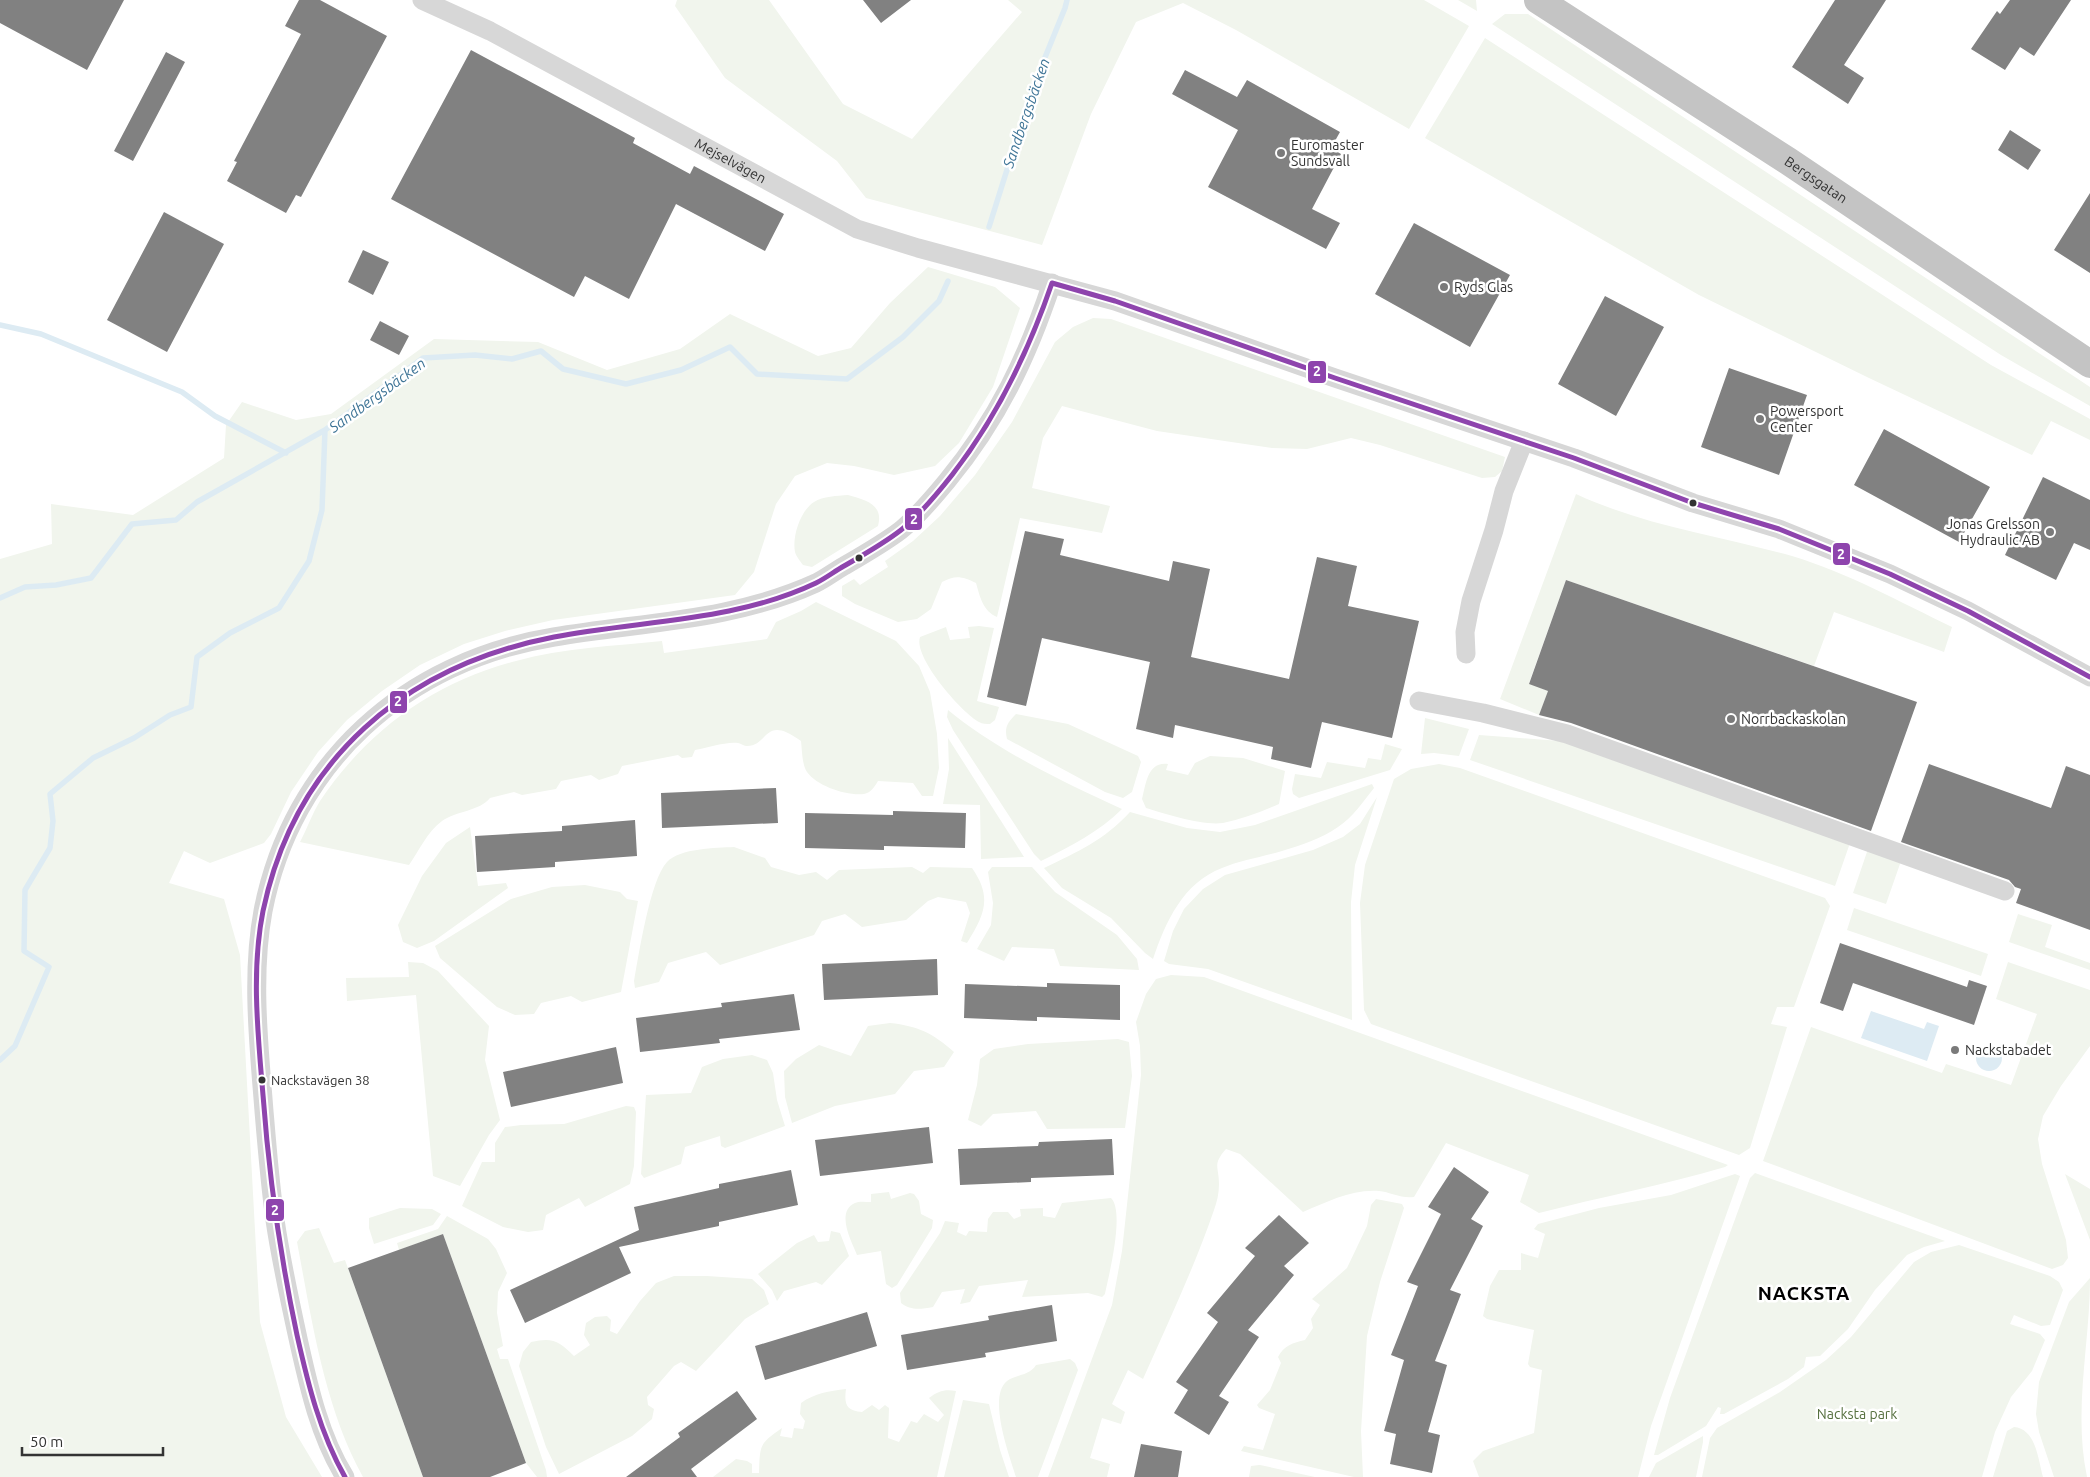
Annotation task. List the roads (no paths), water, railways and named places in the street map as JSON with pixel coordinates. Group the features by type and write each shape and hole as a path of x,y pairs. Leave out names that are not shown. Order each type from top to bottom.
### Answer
{"highway":[{"name":"Bergsgatan","path":"1538,0 1788,161 2090,364"}],"street":[{"name":"Mejselvägen","path":"422,0 522,48 857,229 918,248 1115,301 1335,378 1524,441 1693,503 1779,530 1890,574 1968,611 2090,677"},
{"path":"345,1477 336,1464 311,1398 275,1222 257,1002 262,914 285,836 305,796 331,760 358,731 393,702 433,677 470,659 511,645 744,608 816,582 902,529 964,461 998,411 1036,330 1052,283"},
{"path":"1466,654 1465,632 1471,602 1494,530 1504,491 1524,441"},
{"path":"1418,701 1567,734 2005,891"}],"waterway":[{"name":"Sandbergsbäcken","path":"989,227 1033,87 1067,0"},
{"name":"Sandbergsbäcken","path":"0,1060 15,1046 49,967 24,951 25,890 50,848 53,821 50,794 93,758 134,738 170,715 191,707 197,657 230,633 279,608 309,561 322,510 325,430 423,358 475,355 512,359 541,351 563,369 626,384 681,370 730,347 757,374 847,379 903,337 939,301 948,281"},
{"path":"0,325 41,334 182,392 215,416 286,453"},
{"path":"0,598 25,587 56,585 91,578 132,524 176,520 197,502 325,430"}],"place":[{"name":"Euromaster Sundsvall","path":"1281,153"},
{"name":"Ryds Glas","path":"1444,287"},
{"name":"Powersport Center","path":"1760,419"},
{"name":"Jonas Grelsson Hydraulic AB","path":"2050,532"},
{"name":"Norrbackaskolan","path":"1731,719"},
{"name":"Nackstabadet","path":"1955,1050"},
{"name":"Nackstavägen 38","path":"262,1080"}],"district":[{"name":"NACKSTA","path":"1804,1293"}],"park label":[{"name":"Nacksta park","path":"1857,1414"}]}
